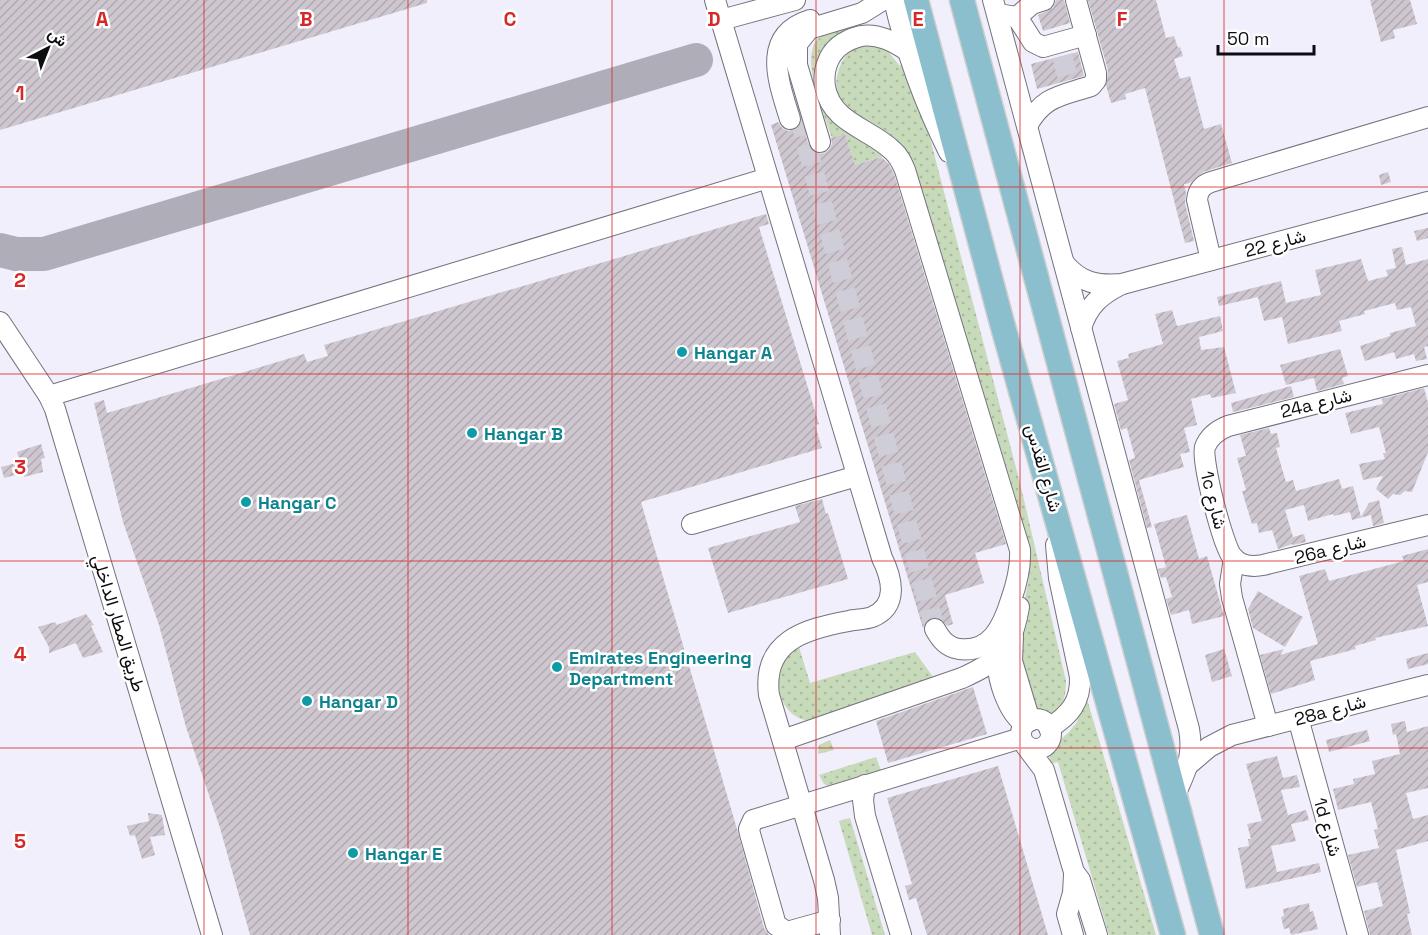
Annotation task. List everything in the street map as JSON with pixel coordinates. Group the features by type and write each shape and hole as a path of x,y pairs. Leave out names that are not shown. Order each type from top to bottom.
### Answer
{"main road":[{"name":"شارع القدس","path":"916,0 1002,323 1173,935"},
{"path":"962,0 1212,935"}],"street":[{"path":"716,0 882,558 882,574 876,597 869,606 850,620 788,640 770,664 767,679 769,695 802,804 824,880 830,928 787,932 776,925 750,834 749,829 753,820 802,804 1033,733 1067,716 1074,707 1080,688 1080,677 1059,578 1054,503"},
{"path":"722,20 795,0"},
{"path":"795,118 777,75 776,63 783,39 794,26 863,0"},
{"path":"825,140 806,59 809,40 824,24 862,13 884,0"},
{"path":"894,0 908,51 939,132 962,173"},
{"path":"1017,17 1032,4 1044,0"},
{"path":"1027,126 1033,114 1043,104 1071,86 1091,86 1095,80 1096,73 1076,0"},
{"path":"994,7 1186,718 1191,741 1189,764 1175,795"},
{"path":"994,7 1017,17 1032,42 1043,47 1060,50 1086,35"},
{"path":"908,51 876,36 866,35 843,43 834,51 824,71 826,94 837,114 888,146 896,153 905,170 1019,541 1021,558 1018,578 1003,625 988,643 965,650 953,648 945,644 935,629"},
{"path":"1211,260 1197,200 1202,186 1428,117"},
{"path":"49,396 768,178"},
{"name":"شارع 22","path":"1064,263 1079,278 1089,283 1122,284 1428,202"},
{"name":"شارع 22","path":"1081,328 1085,316 1097,299 1122,284"},
{"name":"طريق المطار الداخلي","path":"0,322 49,396 59,423 212,935"},
{"name":"24a شارع","path":"1208,441 1220,429 1228,426 1428,375"},
{"name":"1c شارع","path":"1208,441 1204,462 1224,542 1234,558"},
{"path":"692,524 858,476"},
{"name":"26a شارع","path":"1234,558 1247,566 1263,566 1428,525"},
{"path":"1234,558 1230,584 1232,598 1268,726"},
{"path":"1018,578 1022,595 1013,635 1012,661 1074,872 1073,893 1067,914 1072,932 1081,923 1095,929"},
{"path":"783,741 962,678 989,665 999,657 1013,635"},
{"path":"999,657 998,670 1009,707 1033,733"},
{"name":"28a شارع","path":"1189,764 1209,747 1233,735 1428,684"},
{"name":"28a شارع","path":"1186,718 1202,731 1233,735"},
{"name":"1d شارع","path":"1298,718 1358,935"},
{"path":"866,785 863,808 901,935"},
{"path":"1074,872 1080,880 1095,929"}],"green space":[{"path":"854,27 855,30 821,84 890,154 855,165 845,134 832,138 815,87 811,59 813,48 822,36"},
{"path":"879,44 900,66 905,64 931,142 1021,487 1066,681 1062,704 1059,710 1049,716 1033,713 1015,644 1029,579 1029,565 912,167 854,119 846,110 837,92 838,72 848,53 856,47"},
{"path":"799,647 810,683 915,652 936,681 809,721 797,717 788,709 779,688 779,676 783,665 789,655"},
{"path":"1085,692 1156,935 1109,935 1058,762 1049,764 1051,748 1077,722"},
{"path":"830,740 834,750 818,754 819,745"},
{"path":"876,757 882,773 832,788 824,784 819,775"},
{"path":"850,818 885,935 872,935 839,821"}],"building":[{"path":"0,0 427,0 427,3 0,130"},
{"path":"1056,0 1064,0 1070,23 1043,31 1038,15 1053,8"},
{"path":"1088,0 1156,0 1166,38 1174,36 1178,48 1180,47 1183,56 1174,59 1180,79 1190,76 1204,129 1221,124 1232,163 1203,172 1190,183 1184,184 1185,203 1194,241 1185,243 1145,88 1125,94 1126,99 1111,103 1106,85 1108,70"},
{"path":"1370,0 1410,0 1417,24 1393,30 1395,38 1381,42"},
{"path":"1078,52 1084,76 1037,89 1031,64"},
{"path":"778,122 788,131 798,128 802,122 809,146 818,154 829,150 832,144 831,138 845,134 855,165 881,157 889,164 894,174 1006,544 975,553 984,583 945,595 953,624 947,626 941,619 934,617 929,619 923,628 771,125"},
{"path":"1388,172 1391,182 1381,185 1379,175"},
{"path":"766,214 769,224 759,227 819,424 815,425 822,448 641,502 764,928 769,935 250,935 220,828 186,727 159,625 123,522 94,403 104,400 107,413 304,354 307,362 328,356 324,345"},
{"path":"1428,228 1428,238 1417,241 1414,231"},
{"path":"1402,247 1406,265 1428,259 1428,346 1424,347 1427,359 1416,361 1414,354 1396,359 1394,352 1365,361 1360,346 1390,336 1390,333 1416,326 1411,307 1397,310 1395,303 1364,311 1365,314 1339,321 1342,331 1288,344 1282,317 1264,321 1258,297 1219,306 1217,297 1281,281 1286,303 1321,295 1315,270 1361,259 1368,281 1388,276 1386,270 1396,268 1392,249"},
{"path":"1172,310 1177,326 1220,316 1223,331 1199,337 1201,350 1224,347 1236,393 1211,398 1210,394 1191,399 1197,425 1184,428 1190,452 1180,454 1184,467 1139,480 1152,527 1147,528 1129,460 1135,458 1127,428 1121,430 1114,404 1128,400 1117,361 1129,358 1128,354 1163,344 1155,314"},
{"path":"1340,349 1348,376 1342,378 1344,384 1317,391 1314,378 1286,385 1280,365"},
{"path":"1291,386 1294,397 1233,412 1231,403"},
{"path":"1424,388 1428,403 1428,452 1412,492 1393,494 1388,499 1376,489 1383,476 1363,480 1359,464 1385,459 1383,453 1386,453 1379,427 1351,434 1345,413 1383,404 1382,399"},
{"path":"1269,428 1271,434 1277,433 1280,447 1276,448 1286,482 1293,480 1296,491 1339,479 1342,489 1353,486 1361,517 1369,503 1379,500 1384,523 1373,526 1371,515 1352,520 1350,512 1308,521 1304,505 1285,510 1293,537 1304,534 1306,542 1278,549 1272,530 1259,533 1257,523 1252,524 1242,491 1246,490 1237,458 1246,456 1240,435"},
{"path":"41,444 45,458 41,459 43,472 24,477 24,473 4,478 1,467 20,462 17,452"},
{"path":"822,499 848,579 728,613 708,548 800,522 795,506"},
{"path":"1187,515 1199,559 1207,556 1224,616 1192,624 1189,610 1171,615 1166,599 1172,597 1166,577 1161,578 1158,569 1166,567 1154,524"},
{"path":"1428,549 1428,582 1417,585 1428,626 1375,638 1376,640 1355,646 1356,649 1310,661 1315,680 1271,694 1260,655 1284,649 1280,655 1318,644 1299,576 1325,569 1329,581 1404,561 1402,556"},
{"path":"1258,591 1303,617 1285,647 1253,628 1248,609"},
{"path":"86,614 94,625 91,626 103,652 83,658 76,643 49,653 49,647 38,627 55,622 57,625"},
{"path":"1224,649 1232,676 1212,682 1205,655"},
{"path":"1428,653 1428,664 1408,669 1406,659"},
{"path":"973,687 987,734 888,763 876,721"},
{"path":"1405,721 1407,732 1428,726 1428,788 1406,793 1413,819 1428,815 1428,841 1396,850 1410,913 1407,914 1412,935 1370,935 1364,911 1383,906 1377,882 1357,887 1348,855 1379,848 1374,830 1378,829 1371,802 1338,810 1333,789 1354,784 1353,779 1375,774 1372,761 1400,754 1396,734 1393,735 1391,724"},
{"path":"1367,730 1370,741 1329,752 1326,740"},
{"path":"1277,756 1283,778 1297,775 1300,787 1281,790 1288,815 1306,810 1309,820 1291,824 1296,841 1271,846 1277,872 1319,863 1321,872 1246,889 1238,848 1249,846 1248,839 1251,839 1247,824 1262,821 1246,764"},
{"path":"998,766 1048,935 927,935 916,898 909,900 905,886 912,884 887,798"},
{"path":"148,813 162,815 165,835 150,837 155,855 142,859 135,835 130,836 127,826 149,821"},
{"path":"1309,903 1310,912 1313,911 1318,929 1291,935 1289,928 1284,929 1281,917 1284,916 1283,909"}],"taxiway":[{"path":"0,250 16,254 44,254 696,60"}],"tunnel":[{"path":"1062,56 1069,81"},
{"path":"799,116 935,629"}],"place":[{"name":"Hangar A","path":"682,352"},
{"name":"Hangar B","path":"472,433"},
{"name":"Hangar C","path":"246,502"},
{"name":"Emirates Engineering Department","path":"557,667"},
{"name":"Hangar D","path":"307,701"},
{"name":"Hangar E","path":"353,853"}]}
